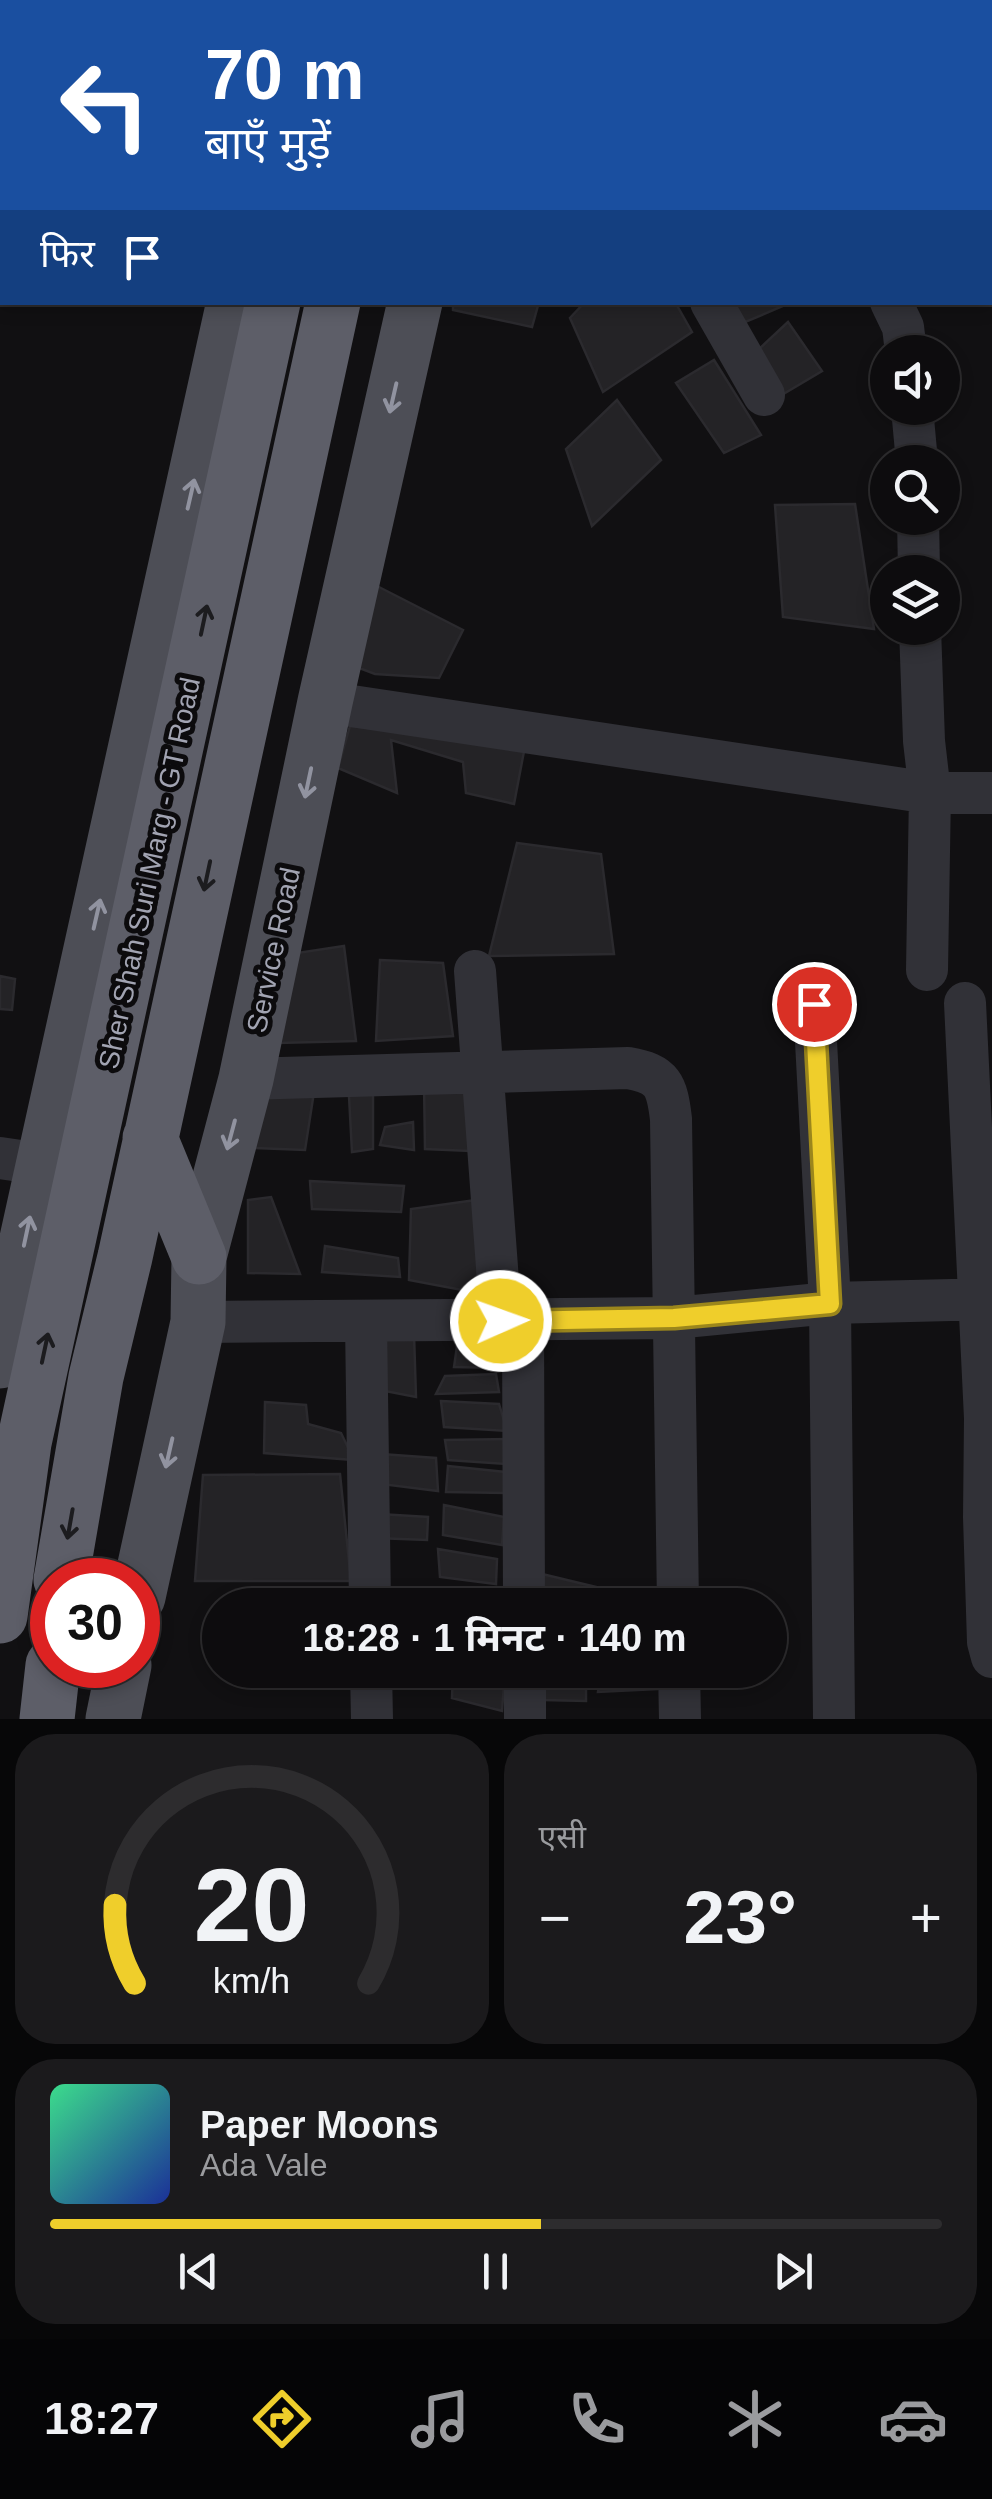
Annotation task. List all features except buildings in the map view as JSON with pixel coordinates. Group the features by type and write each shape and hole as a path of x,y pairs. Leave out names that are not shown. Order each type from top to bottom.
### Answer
{"highway":[{"name":"Sher Shah Suri Marg - GT Road","path":"0,1616 24,1443 272,305"},
{"name":"Sher Shah Suri Marg - GT Road","path":"65,1558 96,1377 126,1258 332,305"},
{"path":"150,1138 200,1256"},
{"path":"47,1719 50,1688"}],"main road":[{"path":"0,1361 21,1161 233,305"},
{"name":"Service Road","path":"147,1558 198,1322 200,1256 246,1079 413,305"},
{"path":"113,1719 119,1688"}],"street":[{"path":"713,305 764,395"},
{"path":"892,305 904,335"},
{"path":"921,645 930,793 927,970"},
{"path":"325,702 930,793 992,793"},
{"path":"475,972 512,1320 523,1588"},
{"path":"965,1003 985,1300 984,1517 988,1642 992,1657"},
{"path":"814,1004 830,1304 834,1719"},
{"path":"246,1079 628,1068 650,1072 662,1082 671,1119 678,1588"},
{"path":"198,1322 674,1318 830,1304 985,1300"},
{"path":"366,1322 370,1588"},
{"path":"372,1688 372,1719"},
{"path":"524,1688 525,1719"},
{"path":"679,1688 680,1719"}],"route":[{"path":"501,1321 674,1318 830,1304 814,1004"}]}
